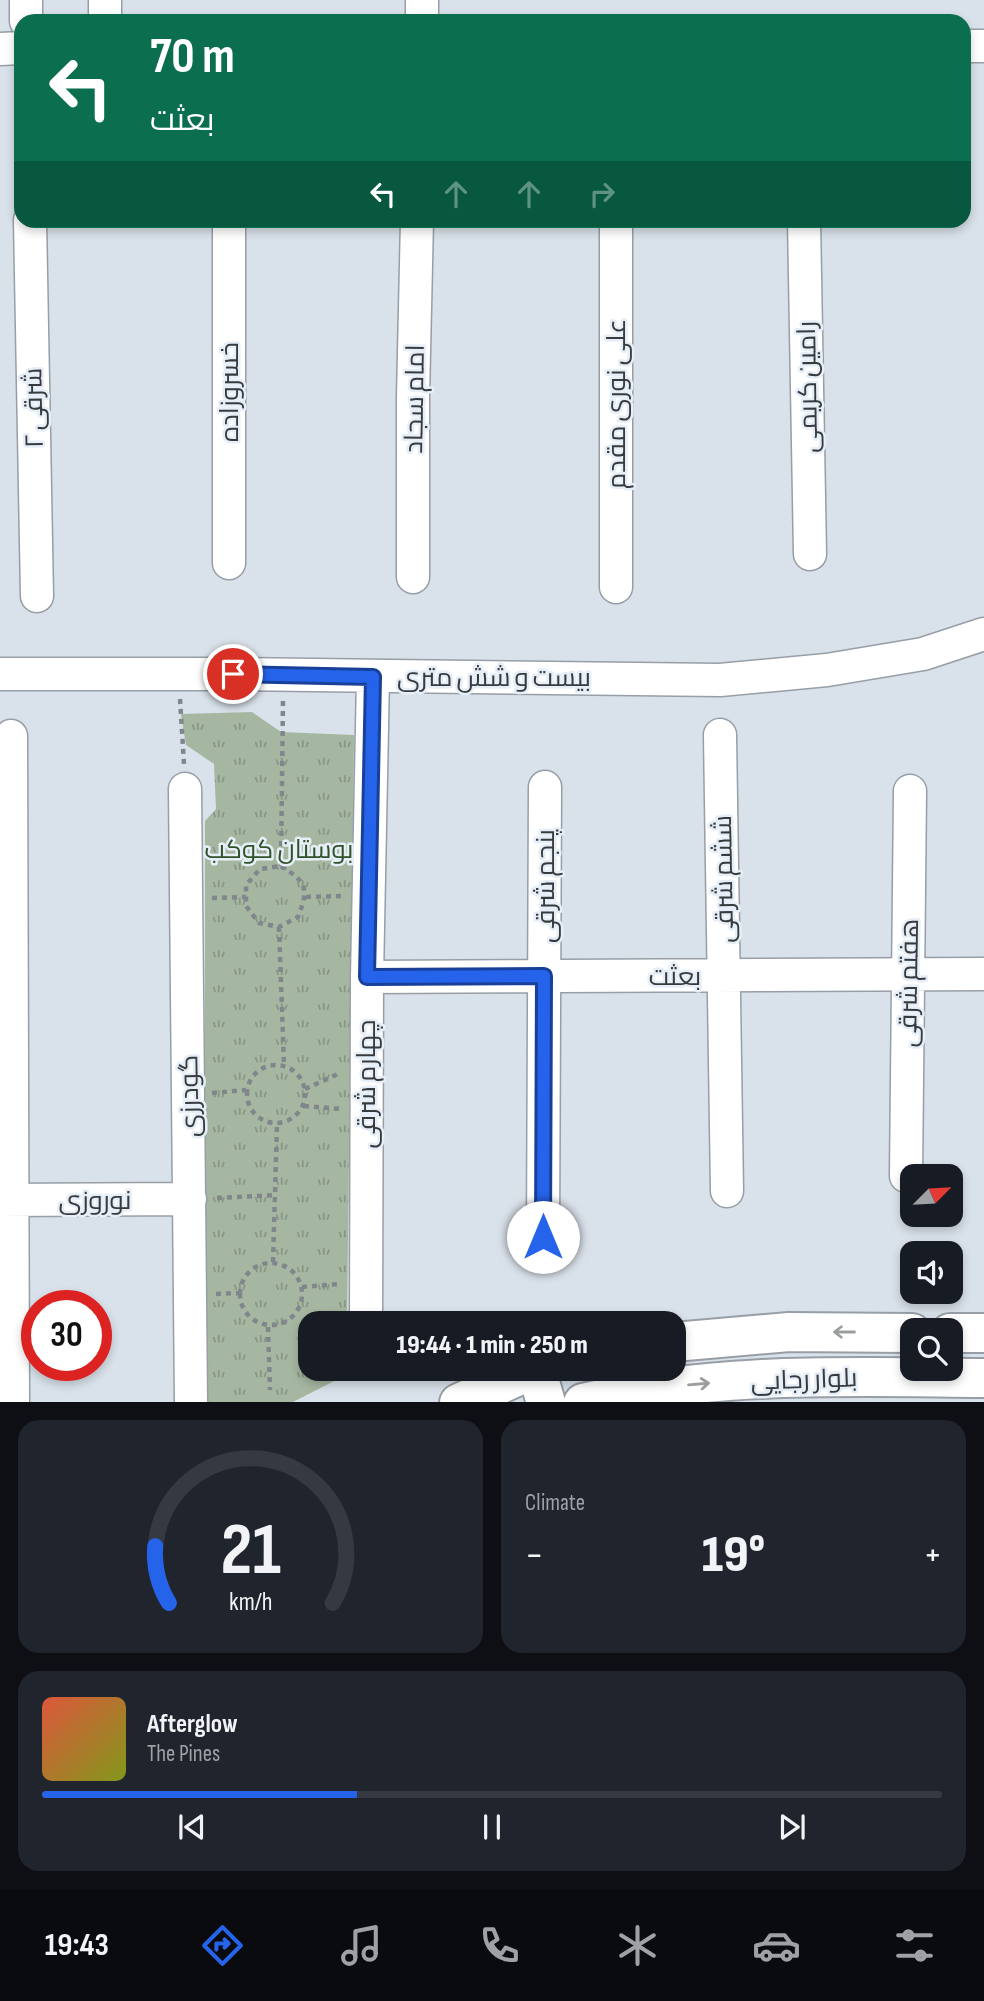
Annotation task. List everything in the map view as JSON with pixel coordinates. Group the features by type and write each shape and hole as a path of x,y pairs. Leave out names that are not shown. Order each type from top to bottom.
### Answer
{"main road":[{"name":"بلوار رجایی","path":"686,1341 789,1332 900,1333"},
{"path":"963,1333 984,1333"},
{"name":"بلوار رجایی","path":"583,1402 674,1387 792,1376 984,1378"},
{"path":"459,1402 507,1381"},
{"path":"540,1381 547,1402"}],"street":[{"name":"۲ شرقی","path":"30,228 37,596"},
{"name":"خسروزاده","path":"229,228 229,563"},
{"name":"امام سجاد","path":"413,577 413,383 417,228"},
{"name":"علی نوری مقدم","path":"616,228 616,587"},
{"name":"رامین کریمی","path":"804,228 810,554"},
{"name":"بیست و شش متری","path":"0,674 720,680 827,670 923,654 984,634"},
{"name":"چهارم شرقی","path":"366,1311 366,1061 373,677"},
{"name":"ششم شرقی","path":"720,735 727,1191"},
{"path":"11,736 6,1200 12,1402"},
{"name":"پنجم شرقی","path":"543,1237 545,787"},
{"name":"گودرزی","path":"185,789 191,1402"},
{"name":"هفتم شرقی","path":"906,1164 910,791"},
{"name":"بعثت","path":"367,977 984,974"},
{"name":"نوروزی","path":"6,1200 190,1199"}],"path":[{"path":"179,674 185,789"},
{"path":"281,866 283,675"},
{"path":"281,866 299,877 306,897 298,917 279,927 259,923 246,906 246,897 246,885 260,869 281,866"},
{"path":"306,897 368,895"},
{"path":"186,899 246,897"},
{"path":"279,927 284,1065"},
{"path":"305,1089 366,1061"},
{"path":"267,1065 284,1065 298,1074 305,1089 304,1106 293,1119 277,1124 261,1119 249,1107 246,1090 253,1075 267,1065"},
{"path":"304,1106 366,1112"},
{"path":"273,1262 277,1124"},
{"path":"190,1199 275,1195"},
{"path":"273,1262 292,1270 302,1287 300,1307 287,1322 268,1326 249,1319 239,1302 241,1282 254,1267 273,1262"},
{"path":"302,1287 366,1282"},
{"path":"268,1326 270,1390"}],"green space":[{"name":"بوستان کوکب","path":"252,712 281,732 354,735 347,1311 298,1311 298,1381 334,1381 293,1402 205,1402 205,821 216,809 214,764 186,745 181,714"}],"route":[{"path":"233,674 373,677 367,977 544,976 543,1237"}]}
